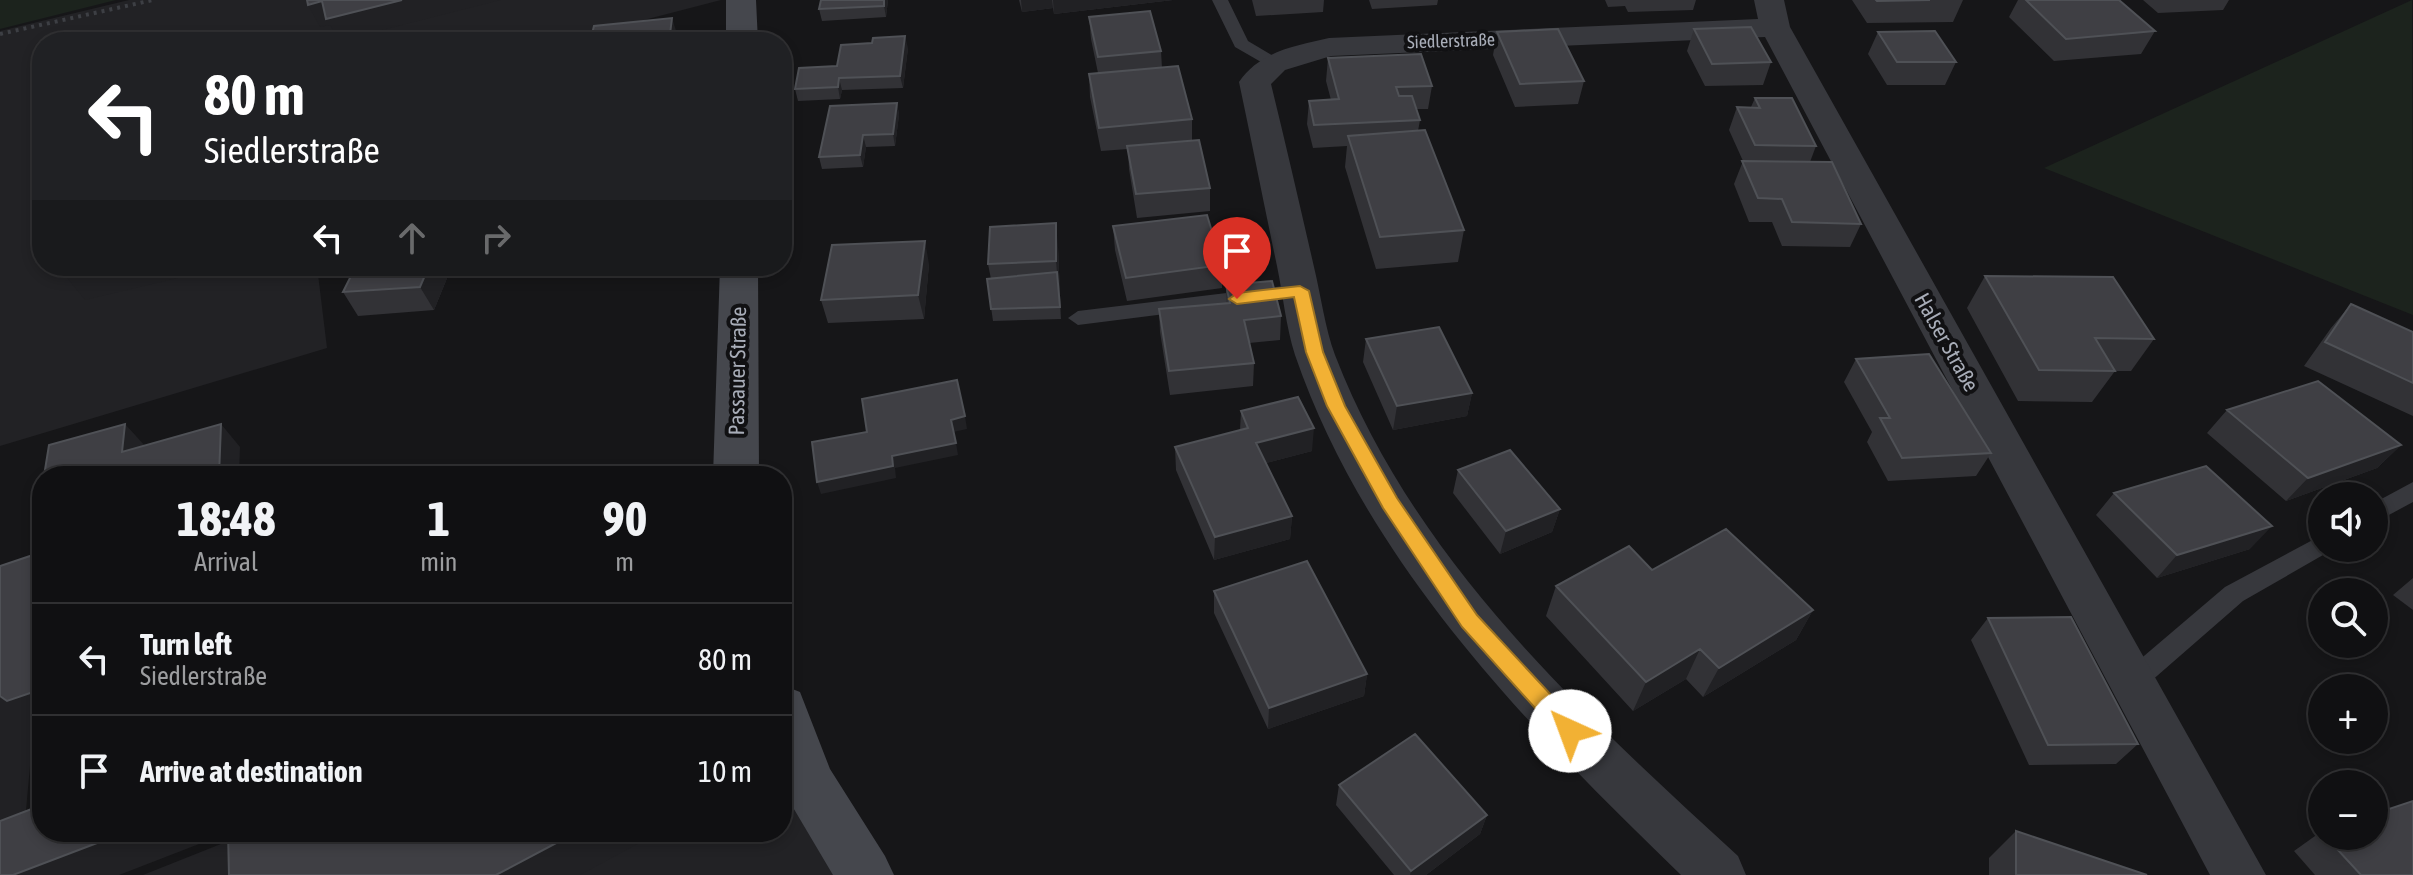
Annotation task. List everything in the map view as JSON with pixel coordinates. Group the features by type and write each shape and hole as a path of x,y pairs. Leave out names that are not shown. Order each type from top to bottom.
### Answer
{"street":[{"path":"741,0 742,32"},
{"name":"Siedlerstraße","path":"1274,63 1329,47 1772,14"},
{"name":"Halser Straße","path":"1772,14 2239,875"},
{"path":"1274,63 1255,82 1314,352 1343,419 1416,546 1470,621 1590,753 1719,875"},
{"name":"Passauer Straße","path":"736,466 739,276"},
{"path":"792,737 807,781 865,875"}],"lane":[{"path":"1220,0 1241,44 1274,63"},
{"path":"1078,318 1300,291"},
{"path":"2388,506 2413,491"},
{"path":"2133,681 2234,594 2308,552"}],"path":[{"path":"0,34 153,0"}],"shaded area":[{"path":"0,0 116,0 0,29"},
{"path":"129,0 721,0 598,32 32,32 32,276 318,276 327,348 0,446 0,31"},
{"path":"2412,0 2413,315 2044,168"},
{"path":"792,702 855,875 143,875 226,842 792,842"}],"building":[{"path":"307,0 402,0 326,19 322,1 308,5"},
{"path":"821,0 884,0 884,6 819,9"},
{"path":"2026,0 2119,0 2155,31 2066,39"},
{"path":"1150,11 1161,51 1098,57 1089,17"},
{"path":"672,18 670,32 592,32 594,26"},
{"path":"1751,27 1771,62 1712,64 1694,29"},
{"path":"1558,29 1584,81 1520,84 1497,32"},
{"path":"1935,31 1956,62 1897,62 1878,32"},
{"path":"905,36 900,76 839,78 838,87 795,89 799,68 837,66 841,45 872,43 873,38"},
{"path":"1421,54 1432,86 1396,87 1399,96 1412,96 1420,120 1314,125 1309,101 1339,99 1328,58"},
{"path":"1178,66 1192,119 1099,128 1089,74"},
{"path":"1755,98 1792,98 1816,146 1755,145 1737,107 1760,108"},
{"path":"897,103 893,134 863,135 860,155 819,157 830,106"},
{"path":"1425,130 1464,230 1380,237 1348,136"},
{"path":"1199,140 1210,188 1136,194 1127,146"},
{"path":"1742,161 1832,162 1861,224 1792,222 1782,199 1758,198"},
{"path":"1207,215 1222,265 1126,278 1113,226"},
{"path":"1056,223 1056,261 988,264 990,227"},
{"path":"925,241 918,295 821,300 832,245"},
{"path":"1057,272 1060,307 991,309 987,279"},
{"path":"351,276 425,276 420,287 343,292"},
{"path":"1985,276 2113,277 2154,339 2095,338 2115,371 2039,370"},
{"path":"1272,281 1281,316 1244,320 1254,363 1169,371 1159,309 1230,303 1226,285"},
{"path":"2351,304 2413,332 2413,383 2325,342"},
{"path":"1439,327 1472,393 1397,406 1366,339"},
{"path":"1929,354 1991,453 1902,458 1880,418 1890,418 1856,359"},
{"path":"957,380 965,416 951,420 956,443 892,456 893,466 817,482 812,442 867,432 862,399"},
{"path":"2318,381 2401,445 2308,478 2227,410"},
{"path":"1298,397 1314,428 1256,443 1292,516 1215,537 1175,447 1248,428 1241,411"},
{"path":"125,424 122,452 221,424 219,466 46,466 49,445"},
{"path":"1510,450 1560,509 1506,531 1458,470"},
{"path":"2206,466 2272,526 2177,555 2114,493"},
{"path":"1726,529 1813,610 1719,668 1700,649 1646,682 1556,586 1629,546 1652,570"},
{"path":"32,555 32,692 7,701 0,696 0,566"},
{"path":"1307,561 1367,674 1269,708 1214,591"},
{"path":"2071,617 2138,744 2048,745 1988,618"},
{"path":"1415,734 1487,815 1411,871 1339,785"},
{"path":"2413,801 2413,875 2361,875 2338,850 2388,850 2388,809"},
{"path":"32,809 32,842 100,842 13,875 0,875 0,821"},
{"path":"2016,831 2147,875 2016,875"},
{"path":"228,842 558,842 496,875 229,875"}],"route":[{"path":"1237,299 1300,291 1314,352 1363,460 1416,546 1470,621 1570,731"}]}
